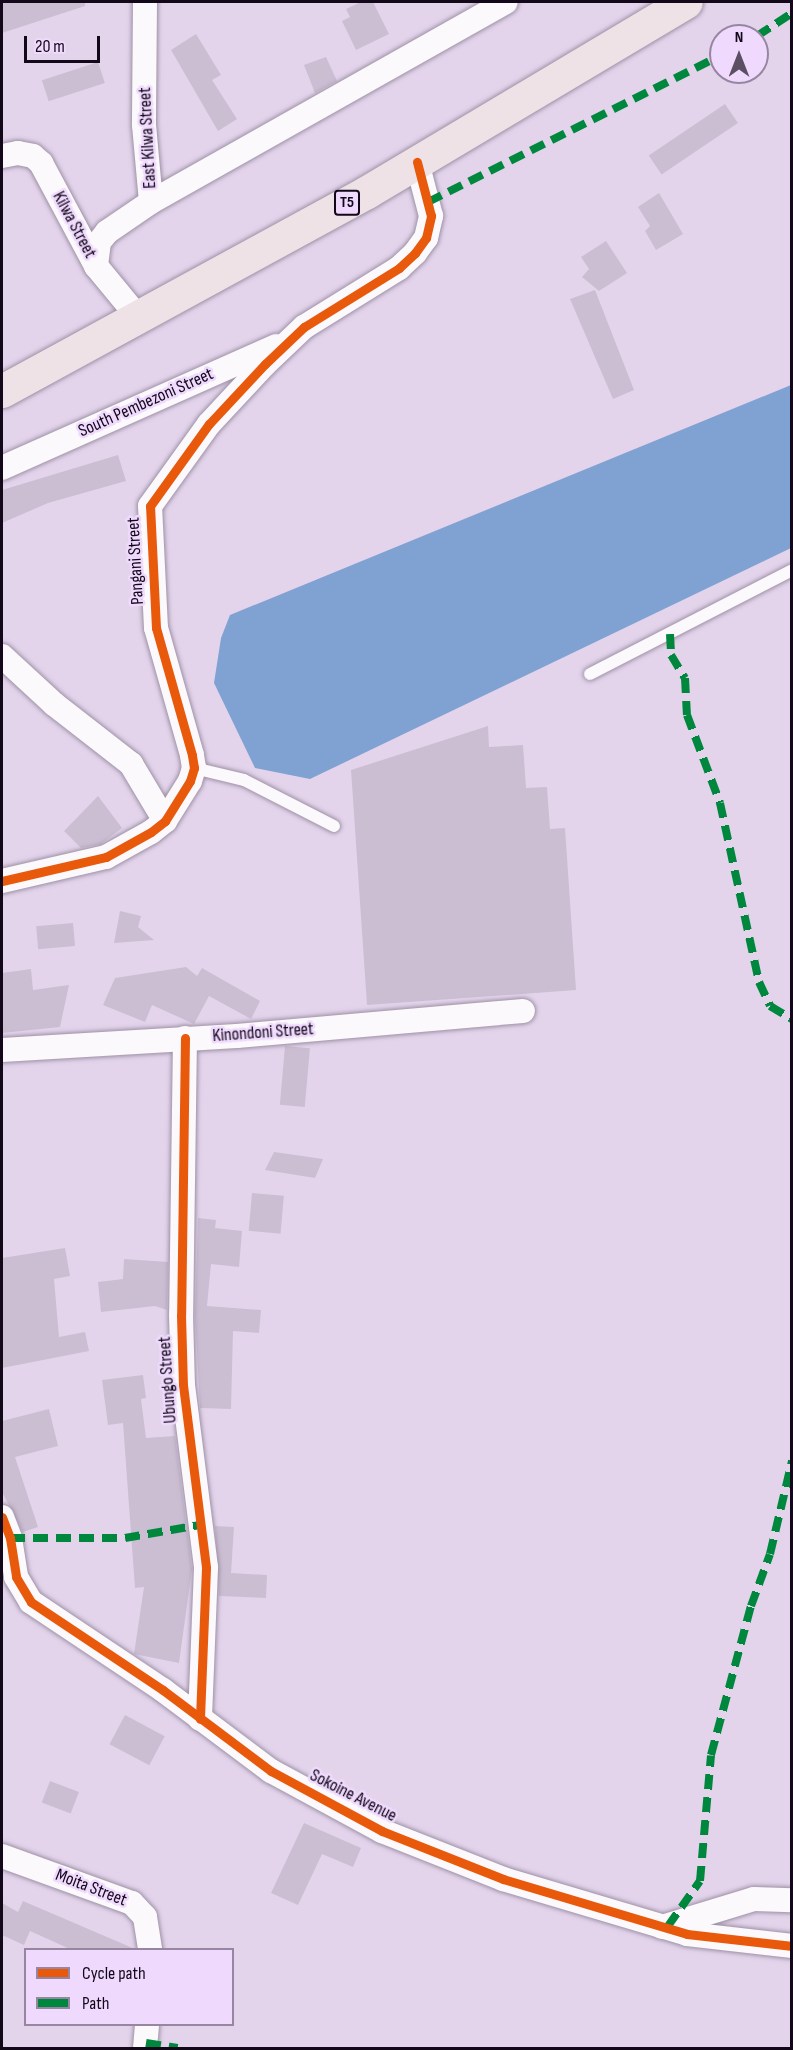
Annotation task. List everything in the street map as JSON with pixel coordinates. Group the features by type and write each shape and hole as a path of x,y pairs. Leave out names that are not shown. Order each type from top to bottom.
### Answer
{"highway":[{"name":"T5","path":"2,391 45,370 417,162 686,2"}],"street":[{"name":"East Kilwa Street","path":"145,2 144,125 151,202"},
{"path":"96,266 99,242 107,232 151,202 506,2"},
{"name":"Kilwa Street","path":"2,156 18,153 33,156 41,163 96,266 138,317"},
{"name":"Pangani Street","path":"194,768 156,628 148,514 208,424 291,339 399,268 426,238 431,216 417,162"},
{"name":"South Pembezoni Street","path":"2,468 291,339"},
{"path":"2,378 45,370"},
{"path":"2,656 54,704 130,764 165,821"},
{"path":"2,881 106,856 165,821 194,768"},
{"name":"Kinondoni Street","path":"2,1050 523,1011"},
{"name":"Ubungo Street","path":"186,1038 181,1315 183,1385 206,1568 200,1719"},
{"name":"Sokoine Avenue","path":"2,1517 10,1538 16,1577 31,1602 271,1771 382,1831 503,1879 659,1928 792,1946"},
{"name":"Moita Street","path":"2,1856 132,1903 145,1917 150,1948"},
{"path":"659,1928 754,1899 792,1900"},
{"path":"145,2049 147,2026"}],"lane":[{"path":"590,674 792,570"},
{"path":"194,768 244,780 334,826"}],"water":[{"path":"791,385 791,548 310,779 255,768 214,683 221,638 230,615"}],"building":[{"path":"2,2 85,2 85,6 2,33"},
{"path":"361,2 373,2 389,34 356,50 342,21 350,17 346,9"},
{"path":"196,34 221,75 212,80 237,119 218,131 171,50"},
{"path":"326,57 337,81 315,93 304,65"},
{"path":"98,62 105,83 49,101 42,80"},
{"path":"725,104 738,123 662,175 649,155"},
{"path":"659,193 683,234 656,250 645,231 650,226 638,207"},
{"path":"606,241 627,273 599,291 582,277 589,269 581,257"},
{"path":"595,290 634,390 613,399 570,299"},
{"path":"118,455 126,481 48,503 2,523 2,490"},
{"path":"488,726 489,747 523,745 526,788 547,787 550,829 565,828 576,990 367,1005 351,770"},
{"path":"98,796 122,828 101,844 81,848 64,831"},
{"path":"120,911 141,916 138,927 154,940 114,943"},
{"path":"73,923 75,946 38,949 36,926"},
{"path":"186,967 197,976 202,968 260,1001 251,1019 209,996 194,1024 152,1005 145,1022 103,1005 115,978"},
{"path":"31,969 33,990 69,985 60,1027 2,1033 2,973"},
{"path":"285,1046 310,1048 305,1107 280,1105"},
{"path":"274,1152 323,1159 315,1178 265,1170"},
{"path":"252,1193 284,1196 281,1234 249,1231"},
{"path":"198,1218 216,1220 215,1228 242,1231 239,1267 211,1264 207,1306 261,1310 259,1333 233,1331 231,1409 200,1408 195,1315"},
{"path":"65,1248 70,1276 54,1279 59,1337 85,1332 89,1351 2,1368 2,1258"},
{"path":"124,1259 168,1262 167,1310 155,1306 101,1312 98,1282 123,1279"},
{"path":"143,1375 146,1398 141,1399 146,1438 175,1436 192,1569 179,1663 134,1654 144,1587 135,1588 123,1423 108,1425 102,1380"},
{"path":"49,1409 58,1446 15,1457 38,1527 23,1532 2,1492 2,1421"},
{"path":"215,1526 234,1527 231,1573 267,1575 266,1598 219,1596"},
{"path":"125,1715 165,1736 149,1765 110,1744"},
{"path":"50,1781 79,1792 71,1814 42,1802"},
{"path":"304,1823 361,1848 353,1867 322,1854 298,1905 271,1893"},
{"path":"23,1901 133,1948 68,1948 30,1931 24,1945 2,1935 2,1903 18,1912"}],"marked path":[{"path":"769,28 792,13"},
{"path":"428,202 709,61"},
{"path":"670,634 671,655 685,678 687,715 720,803 759,982 770,1006 792,1019"},
{"path":"668,1926 700,1881 711,1755 751,1606 770,1554 792,1461"},
{"path":"10,1538 125,1538 200,1525"},
{"path":"146,2043 178,2048"}],"cycle path":[{"path":"2,881 106,857 151,832 165,821 190,781 194,768 192,755 156,628 150,506 209,424 265,364 304,327 399,268 415,253 426,238 431,216 417,162"},
{"path":"185,1038 181,1315 183,1385 206,1568 200,1719"},
{"path":"2,1517 10,1538 16,1577 31,1602 163,1690 271,1771 382,1831 503,1879 687,1934 792,1946"}]}
